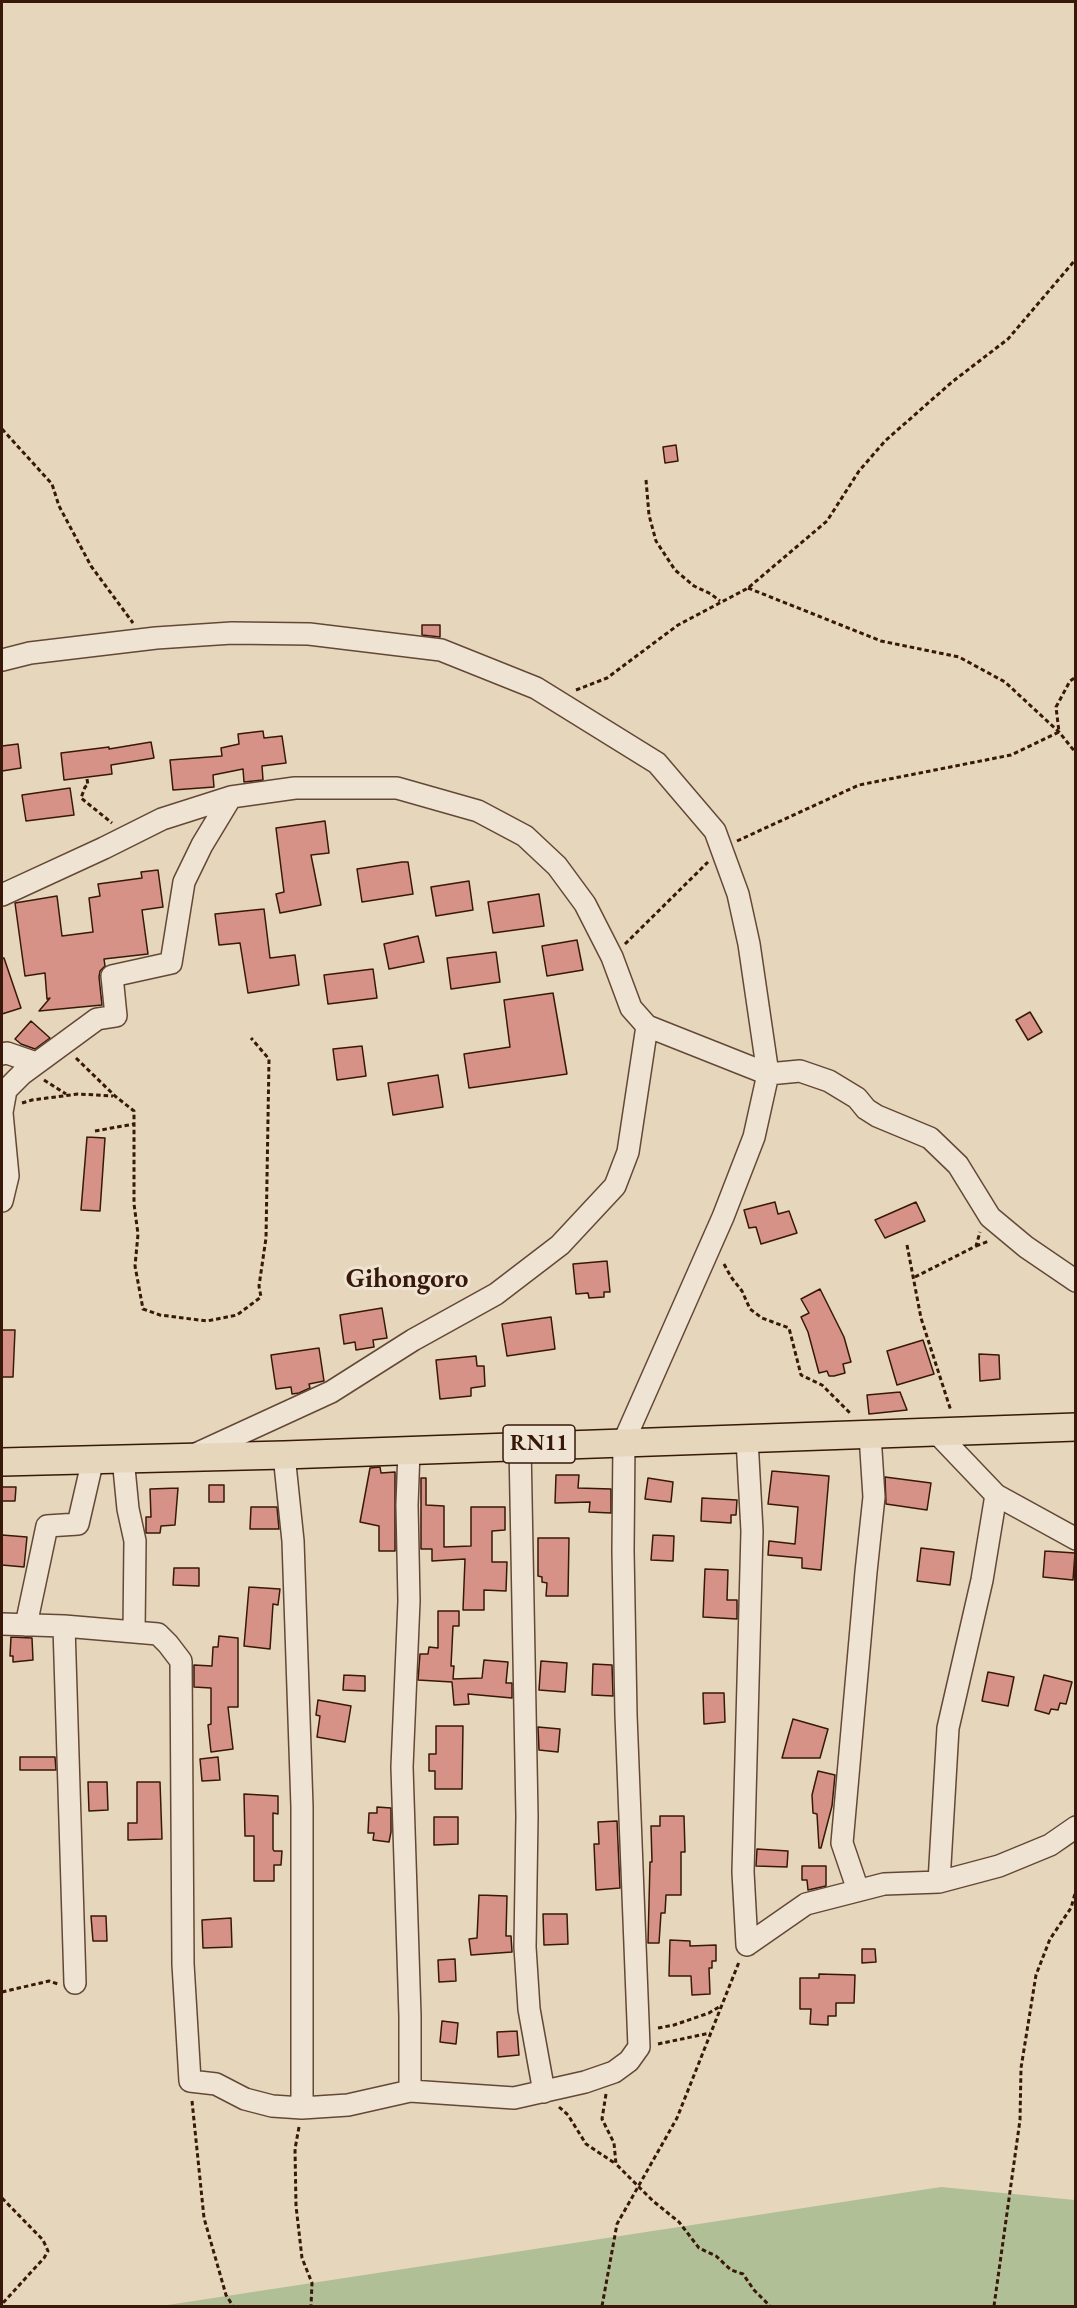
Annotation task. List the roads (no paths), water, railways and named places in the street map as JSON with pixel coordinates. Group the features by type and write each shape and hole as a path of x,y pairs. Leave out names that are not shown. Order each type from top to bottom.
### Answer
{"main road":[{"name":"RN11","path":"2,1462 285,1455 624,1441 747,1439 944,1430 1076,1427"}],"street":[{"path":"2,660 30,653 145,639 232,633 309,634 441,650 536,688 657,763 715,831 738,894 749,944 768,1074 754,1137 713,1241 624,1441 623,1551 632,2056 614,2072 585,2082 514,2098 410,2091 348,2105 302,2108 272,2106 245,2099 216,2084 190,2080 183,1964 181,1661 158,1635 64,1626 2,1624"},
{"path":"2,894 162,819 231,797 295,788 397,788 478,811 525,836 557,866 585,904 612,957 631,1008 648,1026 768,1074 800,1071 829,1081 857,1098 866,1109 878,1116 930,1138 958,1165 987,1213 1026,1247 1076,1281"},
{"path":"2,1201 8,1176 6,1090 31,1067 97,1019 116,1016 112,975 171,963 184,882 202,845 231,797"},
{"path":"193,1456 331,1392 413,1340 496,1294 560,1245 615,1186 628,1152 648,1026"},
{"path":"2,1054 8,1053 31,1067"},
{"path":"944,1430 996,1495 1076,1539"},
{"path":"858,1890 842,1843 874,1497 870,1435"},
{"path":"747,1439 752,1531 743,1872 747,1945 806,1904 884,1884 939,1882 999,1866 1050,1845 1075,1822"},
{"path":"520,1445 527,1816 525,1947 529,2009 544,2092"},
{"path":"409,1450 407,1505 409,1601 402,1767 410,2016 410,2091"},
{"path":"285,1455 292,1540 302,1807 302,2108"},
{"path":"123,1458 128,1509 135,1541 134,1632"},
{"path":"26,1625 47,1526 78,1524 93,1460"},
{"path":"939,1882 948,1728 982,1580 996,1495"},
{"path":"64,1626 75,1983"}],"district":[{"name":"Gihongoro","path":"407,1280"}]}
